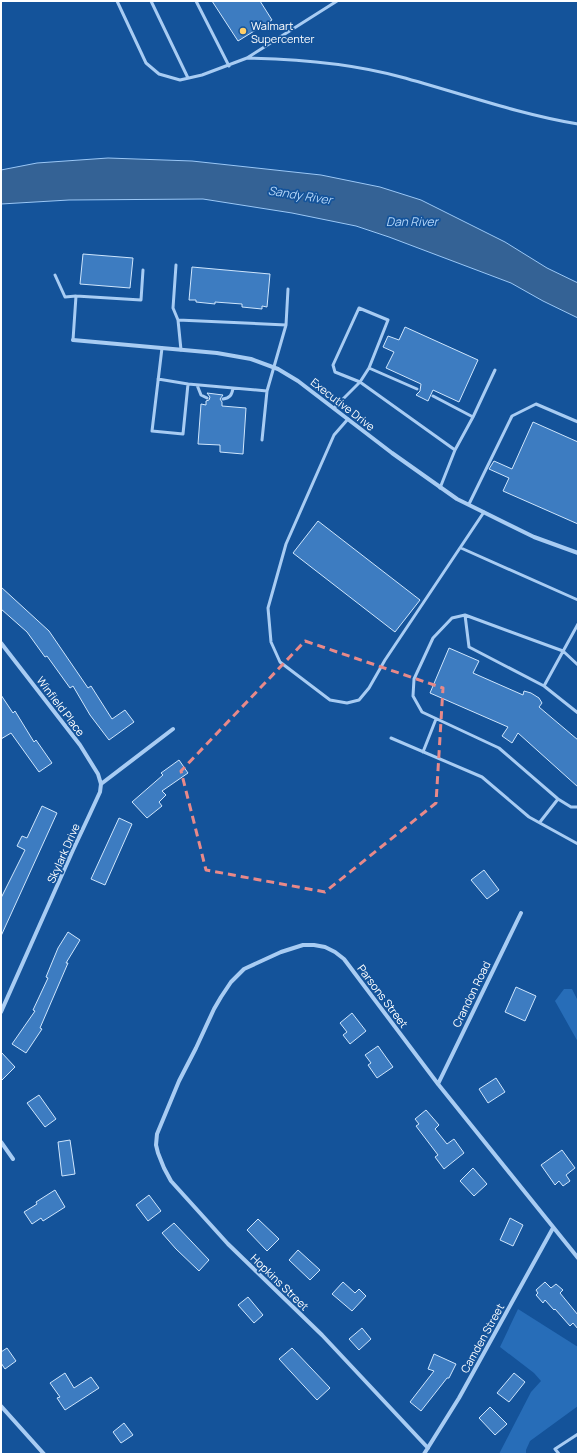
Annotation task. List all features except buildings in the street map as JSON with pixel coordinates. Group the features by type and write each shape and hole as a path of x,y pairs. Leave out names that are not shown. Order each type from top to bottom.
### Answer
{"street":[{"name":"Executive Drive","path":"73,340 217,353 251,359 274,368 298,381 440,488 534,537 578,553"},
{"name":"Winfield Place","path":"1,643 84,751 98,774 100,784"},
{"path":"100,784 174,729"},
{"name":"Skylark Drive","path":"1,1012 100,792 100,784"},
{"name":"Crandon Road","path":"438,1084 521,913"},
{"name":"Parsons Street","path":"166,1112 179,1081 220,997 231,982 244,969 281,952 303,945 325,947 344,959 438,1084 578,1258"},
{"name":"Hopkins Street","path":"166,1112 157,1134 156,1145 164,1168 172,1181 228,1244 322,1336 428,1448"},
{"path":"1,1142 13,1159"},
{"name":"Camden Street","path":"424,1454 459,1398 553,1228"},
{"path":"1,1406 44,1454"}],"lane":[{"path":"117,1 146,63 159,74 180,80 202,75 247,58 337,1"},
{"path":"151,1 188,78"},
{"path":"196,1 229,66"},
{"path":"247,58 280,58 361,68 400,77 556,121 578,124"},
{"path":"176,265 173,308 178,320 181,350"},
{"path":"55,275 65,297 76,296 141,300 143,270"},
{"path":"262,440 267,391 286,325 288,288"},
{"path":"73,340 76,296"},
{"path":"334,408 360,382 369,368 388,320 359,308 333,365 335,372 360,382 455,450"},
{"path":"178,320 286,325"},
{"path":"162,348 152,431 183,434 188,384"},
{"path":"369,368 417,389"},
{"path":"440,488 455,450 473,417 495,370"},
{"path":"158,379 197,385 267,391"},
{"path":"197,385 201,395 207,398"},
{"path":"222,398 228,398 232,395 233,388"},
{"path":"433,396 473,417"},
{"path":"469,504 512,416 536,404 578,422"},
{"path":"348,419 334,435 286,544 268,608 271,642 280,662 330,700 347,703 359,700 369,688 484,512"},
{"path":"461,548 578,600"},
{"path":"465,615 469,647 544,686 578,713"},
{"path":"578,665 563,652 465,615 452,618 433,638 414,680 413,696 422,712 499,748 558,799 571,807 578,808"},
{"path":"544,686 578,624"},
{"path":"423,752 436,719"},
{"path":"391,738 482,777 529,816 578,844"},
{"path":"540,822 558,799"},
{"path":"558,1454 555,1449 578,1434"}],"highlighted area":[{"path":"305,641 443,688 436,803 325,892 206,870 181,771"}],"shaded area":[{"path":"564,989 572,989 578,1001 578,1042 555,1001"},
{"path":"518,1309 578,1347 578,1406 530,1441 526,1454 499,1454 531,1392 541,1381 534,1373 500,1347"}],"water":[{"name":"Dan River","path":"108,158 192,161 321,175 380,187 421,200 505,242 547,268 578,283 578,318 511,283 389,237 356,226 292,213 203,199 69,200 1,204 1,170 37,163"}],"place":[{"name":"Walmart Supercenter","path":"243,31"}],"water label":[{"name":"Sandy River","path":"300,195"}]}
